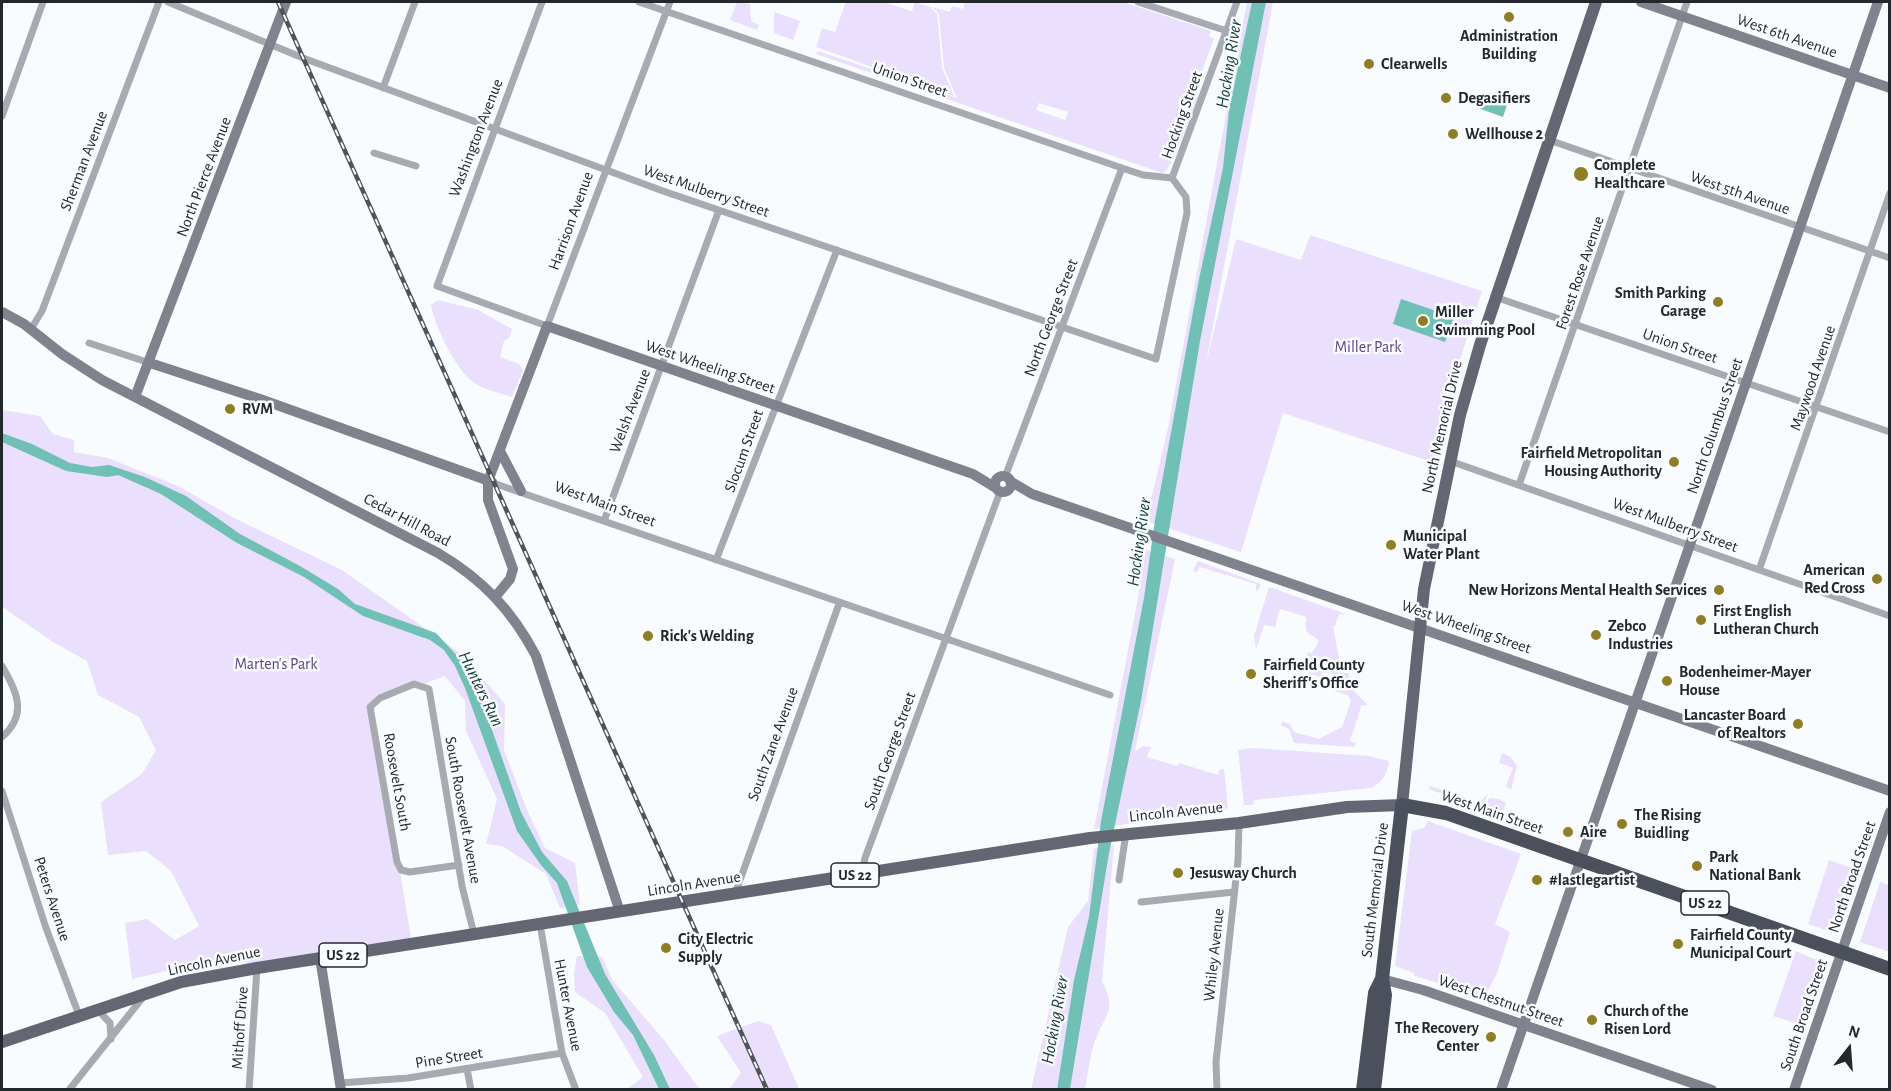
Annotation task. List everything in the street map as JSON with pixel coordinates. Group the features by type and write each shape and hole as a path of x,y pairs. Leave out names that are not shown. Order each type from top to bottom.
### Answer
{"highway":[{"name":"West Main Street","path":"1401,805 1446,813 1842,951"},
{"name":"South Memorial Drive","path":"1364,1089 1375,993 1382,979 1401,805"},
{"name":"US 22","path":"1842,951 1890,969"},
{"name":"South Memorial Drive","path":"1374,1089 1386,994 1382,979"}],"main road":[{"name":"North Memorial Drive","path":"1401,805 1426,578 1469,380 1596,2"},
{"name":"Lincoln Avenue","path":"2,1042 181,982 257,968 1090,838 1239,823 1355,806 1401,805"}],"street":[{"path":"2,116 44,2"},
{"name":"Sherman Avenue","path":"31,329 42,311 159,2"},
{"name":"West Mulberry Street","path":"168,2 270,45 606,170 1061,329 1156,359 1175,270"},
{"name":"North Pierce Avenue","path":"135,397 150,363 286,2"},
{"path":"383,88 415,2"},
{"name":"Washington Avenue","path":"437,286 542,2"},
{"name":"Union Street","path":"639,2 1143,175 1172,178"},
{"name":"Harrison Avenue","path":"496,596 510,579 513,569 488,500 500,451 670,2"},
{"path":"1138,2 1227,31"},
{"name":"Hocking Street","path":"1175,270 1183,240 1187,203 1184,191 1172,178 1237,2"},
{"name":"West 6th Avenue","path":"1641,2 1890,88"},
{"name":"Forest Rose Avenue","path":"1519,485 1687,2"},
{"name":"North Columbus Street","path":"1501,1089 1878,2"},
{"name":"West 5th Avenue","path":"1549,140 1890,258"},
{"path":"374,153 416,166"},
{"name":"North George Street","path":"945,638 1122,168"},
{"name":"Maywood Avenue","path":"1759,570 1890,193"},
{"name":"Welsh Avenue","path":"604,521 719,210"},
{"name":"Slocum Street","path":"716,560 837,250"},
{"name":"West Wheeling Street","path":"437,286 1890,791"},
{"name":"Union Street","path":"1495,297 1890,432"},
{"name":"Cedar Hill Road","path":"2,312 31,329 83,369 438,553 469,572 496,596 519,624 536,656 620,912"},
{"name":"West Main Street","path":"89,342 260,399 839,604 1110,695"},
{"path":"500,451 521,491"},
{"name":"West Mulberry Street","path":"1450,460 1890,616"},
{"name":"South Zane Avenue","path":"735,894 839,604"},
{"name":"South George Street","path":"862,874 865,858 945,638"},
{"path":"2,666 14,687 19,709 10,728 2,737"},
{"name":"Roosevelt South","path":"429,689 419,684 403,687 372,702 371,712 398,866 401,870 410,872 459,865"},
{"name":"South Roosevelt Avenue","path":"429,689 459,865 474,934"},
{"name":"Peters Avenue","path":"2,791 46,928 79,1016"},
{"name":"North Broad Street","path":"1842,951 1890,812"},
{"name":"Whiley Avenue","path":"1217,1089 1216,1062 1239,823"},
{"path":"1119,880 1123,834"},
{"path":"1141,902 1234,892"},
{"name":"Hunter Avenue","path":"540,924 544,960 562,1053 576,1089"},
{"name":"South Broad Street","path":"1794,1089 1842,951"},
{"path":"321,958 340,1086"},
{"name":"Mithoff Drive","path":"249,1089 257,968"},
{"name":"West Chestnut Street","path":"1382,979 1712,1089"},
{"path":"69,1089 147,993"},
{"path":"97,1010 110,1023 111,1040"},
{"name":"Pine Street","path":"340,1086 408,1078 562,1053"},
{"path":"467,1069 471,1089"}],"green space":[{"path":"737,2 750,4 751,21 759,25 757,30 730,20"},
{"path":"846,2 884,2 912,11 915,2 930,7 937,14 942,68 954,96 816,47 822,28 835,32"},
{"path":"965,2 1123,2 1211,31 1209,36 1214,39 1193,95 1198,97 1175,156 1166,171 1162,173 816,54 818,51 957,98 944,68 939,14 932,7 950,12 952,6 963,9","holes":["1039,103 1068,112 1065,120 1036,110"]},
{"name":"Miller Park","path":"1247,2 1273,2 1206,364 1236,239 1301,260 1310,235 1482,291 1459,363 1438,464 1283,413 1241,552 1146,521 1168,428"},
{"path":"774,12 800,21 793,40 774,33"},
{"path":"438,300 478,310 512,329 510,337 504,341 500,357 519,364 523,370 512,397 477,385 466,376 441,335 433,314 431,305"},
{"name":"Marten's Park","path":"2,410 40,416 53,434 74,440 74,452 108,458 178,486 236,519 342,570 460,653 505,704 504,750 527,810 545,848 575,863 580,905 560,908 546,874 502,846 486,844 497,799 466,731 465,701 445,676 372,703 412,944 249,969 243,953 132,979 125,923 147,919 175,940 199,926 171,871 146,851 108,855 101,802 142,774 156,750 139,717 98,695 87,661 53,642 2,607"},
{"path":"1144,549 1175,559 1135,751 1144,746 1151,747 1147,757 1177,766 1179,763 1218,775 1220,769 1224,769 1228,807 1094,829 1138,598"},
{"path":"1198,561 1261,584 1259,589 1256,591 1256,584 1200,567 1196,573 1193,570"},
{"path":"1269,587 1346,614 1339,614 1333,626 1339,658 1337,660 1341,673 1348,673 1355,692 1368,705 1361,706 1357,721 1354,721 1356,722 1350,741 1356,743 1355,747 1294,743 1289,729 1281,725 1282,722 1290,724 1294,732 1319,739 1342,727 1351,701 1348,695 1334,691 1337,675 1322,672 1320,677 1310,674 1305,663 1308,652 1312,653 1319,641 1308,633 1304,616 1280,609 1275,627 1264,625 1256,650 1254,636"},
{"path":"1253,748 1369,756 1389,761 1384,778 1371,788 1254,800 1253,805 1244,805 1238,750"},
{"path":"1502,753 1511,757 1517,766 1511,790 1506,786 1513,768 1499,763"},
{"path":"1430,786 1479,802 1488,794 1483,807 1428,789"},
{"path":"1489,798 1499,799 1506,803 1502,815 1485,809"},
{"path":"1428,821 1521,854 1495,924 1510,932 1497,973 1483,1000 1475,994 1472,996 1472,993 1414,976 1414,973 1395,966 1412,831 1424,828"},
{"path":"1114,845 1102,981 1109,1005 1094,1044 1085,1089 1031,1090 1068,927 1088,901 1094,849"},
{"path":"1829,860 1854,869 1831,932 1808,924"},
{"path":"1880,882 1889,885 1889,952 1860,942"},
{"path":"1796,951 1821,962 1800,1025 1773,1016"},
{"path":"577,956 602,957 613,981 664,1040 698,1087 703,1089 627,1089 643,1077 605,1013 575,992 574,973"},
{"path":"758,1021 771,1025 799,1089 729,1089 741,1073 717,1036"}],"shaded area":[{"path":"1252,2 1266,2 1200,341 1141,701 1109,853 1070,1089 1057,1090 1074,980 1089,917 1101,821 1144,598 1155,520 1199,279 1223,168 1229,110"},
{"path":"1483,94 1508,102 1503,117 1478,108"},
{"name":"Miller Swimming Pool","path":"1401,299 1454,317 1445,342 1393,324"},
{"path":"2,433 32,444 70,463 92,467 109,465 145,477 186,496 240,534 338,589 355,604 436,633 462,661 474,679 521,812 542,852 567,881 605,974 654,1055 670,1089 659,1089 633,1035 614,1012 587,967 557,883 517,831 465,688 455,666 444,650 430,640 363,616 304,577 237,543 161,494 118,475 107,477 66,471 2,442"}],"railway":[{"path":"278,2 767,1090"}],"place":[{"name":"Administration Building","path":"1509,17"},
{"name":"Clearwells","path":"1369,64"},
{"name":"Degasifiers","path":"1446,98"},
{"name":"Wellhouse 2","path":"1453,134"},
{"name":"Complete Healthcare","path":"1581,174"},
{"name":"Smith Parking Garage","path":"1718,302"},
{"name":"Miller Swimming Pool","path":"1423,321"},
{"name":"RVM","path":"230,409"},
{"name":"Fairfield Metropolitan Housing Authority","path":"1674,462"},
{"name":"Municipal Water Plant","path":"1391,545"},
{"name":"American Red Cross","path":"1877,579"},
{"name":"New Horizons Mental Health Services","path":"1719,590"},
{"name":"First English Lutheran Church","path":"1701,620"},
{"name":"Zebco Industries","path":"1596,635"},
{"name":"Rick's Welding","path":"648,636"},
{"name":"Fairfield County Sheriff's Office","path":"1251,674"},
{"name":"Bodenheimer-Mayer House","path":"1667,681"},
{"name":"Lancaster Board of Realtors","path":"1798,724"},
{"name":"The Rising Buidling","path":"1622,824"},
{"name":"Aire","path":"1568,832"},
{"name":"Park National Bank","path":"1697,866"},
{"name":"Jesusway Church","path":"1178,873"},
{"name":"#lastlegartist","path":"1537,880"},
{"name":"Fairfield County Municipal Court","path":"1678,944"},
{"name":"City Electric Supply","path":"666,948"},
{"name":"Church of the Risen Lord","path":"1592,1020"},
{"name":"The Recovery Center","path":"1491,1037"}],"water label":[{"name":"Hocking River","path":"1229,64"},
{"name":"Hocking River","path":"1139,542"},
{"name":"Hunters Run","path":"481,689"},
{"name":"Hocking River","path":"1055,1020"}]}
